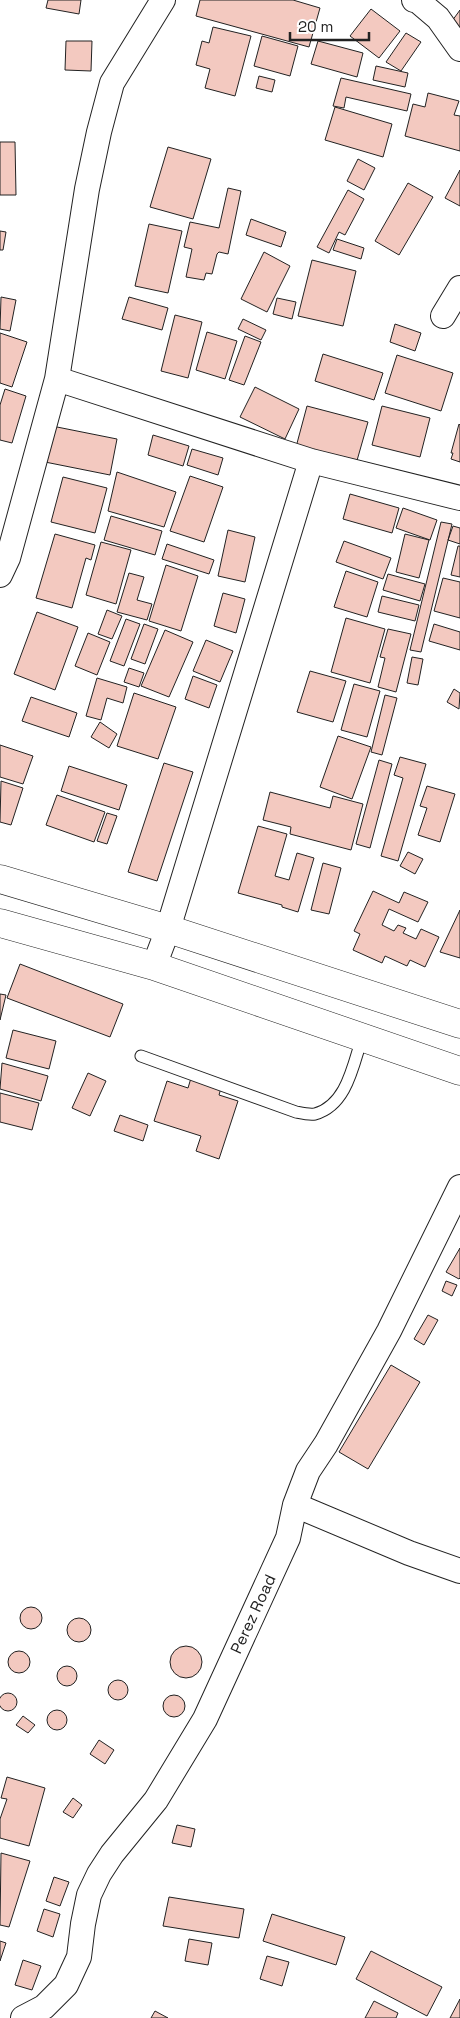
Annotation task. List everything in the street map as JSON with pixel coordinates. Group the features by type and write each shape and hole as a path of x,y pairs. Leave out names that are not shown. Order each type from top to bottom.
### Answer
{"street":[{"path":"0,575 8,558 57,379 87,189 98,132 112,84 163,0"},
{"path":"417,0 438,18 460,49"},
{"path":"443,316 460,288"},
{"path":"57,379 311,461 460,498"},
{"path":"154,966 168,929 311,461"},
{"path":"0,879 168,929 460,1024"},
{"path":"0,923 154,966 460,1071"},
{"name":"Perez Road","path":"22,2018 44,2007 66,1985 79,1957 89,1895 99,1874 112,1854 156,1800 205,1719 288,1538 295,1505 308,1471 326,1444 389,1331 460,1187"},
{"path":"295,1505 409,1553 460,1571"}],"lane":[{"path":"140,1056 296,1112 314,1114 331,1106 344,1090 362,1038"}],"building":[{"path":"48,0 81,0 79,14 46,8"},
{"path":"200,0 293,0 320,8 309,47 196,16"},
{"path":"371,9 400,31 379,58 350,36"},
{"path":"460,10 460,28 452,21"},
{"path":"213,27 251,36 235,96 205,88 210,69 196,65 202,41 209,43"},
{"path":"406,33 421,42 401,71 386,62"},
{"path":"262,36 298,46 290,76 254,66"},
{"path":"66,41 92,41 91,71 65,70"},
{"path":"318,41 363,53 357,77 311,64"},
{"path":"376,66 408,73 405,87 373,80"},
{"path":"259,76 275,80 272,92 256,88"},
{"path":"341,78 411,94 407,111 346,97 344,108 333,106"},
{"path":"428,93 459,101 454,115 460,116 460,151 405,136 413,104 425,107"},
{"path":"335,107 392,124 383,157 325,140"},
{"path":"0,142 15,142 16,195 0,195"},
{"path":"168,147 211,159 193,219 150,207"},
{"path":"358,159 375,168 364,190 347,181"},
{"path":"460,170 460,206 445,198"},
{"path":"408,183 433,197 399,255 375,241"},
{"path":"228,188 241,191 228,254 219,252 217,254 212,274 206,273 204,280 186,277 192,249 184,247 190,222 219,228"},
{"path":"348,190 364,199 345,235 339,232 329,253 317,247"},
{"path":"251,219 286,232 281,247 246,235"},
{"path":"149,224 182,231 168,293 135,286"},
{"path":"0,231 6,232 3,250 0,250"},
{"path":"337,239 364,248 361,259 333,250"},
{"path":"264,252 290,266 267,312 241,299"},
{"path":"312,260 356,271 343,326 298,316"},
{"path":"1,297 16,300 10,331 0,329"},
{"path":"129,297 168,308 162,330 122,319"},
{"path":"277,298 296,302 292,319 273,314"},
{"path":"175,315 202,322 188,378 161,371"},
{"path":"243,319 266,330 261,340 238,329"},
{"path":"395,324 421,333 415,351 390,342"},
{"path":"207,332 237,341 225,379 196,370"},
{"path":"0,333 27,342 12,387 0,383"},
{"path":"245,336 261,342 244,385 229,380"},
{"path":"323,354 383,373 374,400 315,381"},
{"path":"397,355 453,373 441,411 385,393"},
{"path":"255,387 299,409 285,439 240,417"},
{"path":"5,389 26,396 12,443 0,440 0,405"},
{"path":"307,406 368,422 356,464 296,447"},
{"path":"382,406 430,418 420,457 372,445"},
{"path":"460,425 460,462 451,459"},
{"path":"52,426 117,439 110,475 45,462"},
{"path":"153,435 189,446 183,466 148,455"},
{"path":"192,449 223,458 218,475 187,465"},
{"path":"117,472 176,492 164,527 108,511"},
{"path":"190,476 223,487 204,542 170,531"},
{"path":"63,477 107,488 95,533 51,522"},
{"path":"350,494 399,508 392,533 343,519"},
{"path":"403,508 437,520 430,540 396,528"},
{"path":"111,516 162,531 155,555 104,540"},
{"path":"441,522 452,524 421,652 410,650"},
{"path":"453,526 460,528 460,544 448,540"},
{"path":"228,530 255,537 245,582 218,576"},
{"path":"55,534 95,545 91,560 86,558 72,608 36,598"},
{"path":"405,534 429,540 419,578 396,572"},
{"path":"344,541 391,558 383,579 336,562"},
{"path":"101,542 131,550 116,604 86,595"},
{"path":"167,544 214,560 209,574 162,559"},
{"path":"458,546 460,546 460,577 451,575"},
{"path":"166,565 198,576 181,631 149,621"},
{"path":"346,571 378,582 367,617 334,607"},
{"path":"129,573 144,577 137,600 152,604 147,620 117,612"},
{"path":"388,574 425,584 420,601 383,590"},
{"path":"443,578 460,582 460,618 434,611"},
{"path":"223,593 245,599 236,633 214,626"},
{"path":"382,596 419,605 415,621 378,612"},
{"path":"107,610 122,616 112,639 98,634"},
{"path":"37,612 78,627 55,690 14,674"},
{"path":"346,618 385,629 370,683 331,672"},
{"path":"126,619 140,624 124,666 110,661"},
{"path":"144,624 158,629 145,664 131,659"},
{"path":"434,624 460,632 460,650 429,641"},
{"path":"388,629 411,634 396,692 378,687 385,658 380,657"},
{"path":"165,630 193,642 169,697 141,686"},
{"path":"88,633 110,642 97,675 75,666"},
{"path":"206,640 233,651 220,682 193,671"},
{"path":"412,657 423,659 418,685 407,683"},
{"path":"129,668 144,673 139,687 124,682"},
{"path":"310,671 346,681 333,722 297,712"},
{"path":"193,676 217,685 209,708 185,699"},
{"path":"97,678 127,687 123,703 107,698 101,720 86,716"},
{"path":"354,684 380,691 367,737 341,730"},
{"path":"454,689 460,693 459,709 447,702"},
{"path":"134,693 176,707 158,759 117,746"},
{"path":"385,695 397,698 382,755 371,752"},
{"path":"31,697 77,713 69,737 22,721"},
{"path":"100,722 117,734 109,748 91,737"},
{"path":"338,736 371,747 352,799 320,787"},
{"path":"0,745 33,756 23,784 0,777"},
{"path":"400,757 426,764 398,861 381,856 403,778 394,775"},
{"path":"379,760 392,764 370,848 356,844"},
{"path":"164,763 193,772 157,881 128,872"},
{"path":"69,766 127,785 119,810 61,791"},
{"path":"1,781 23,788 11,825 0,822"},
{"path":"427,786 455,794 440,842 418,835 427,808 420,806"},
{"path":"270,792 330,808 333,796 363,804 351,850 290,834 291,827 263,820"},
{"path":"57,795 105,812 94,842 46,825"},
{"path":"107,813 117,816 107,844 97,841"},
{"path":"258,826 287,834 275,876 289,880 297,853 314,858 298,912 282,907 282,905 238,893"},
{"path":"408,852 423,859 415,874 400,866"},
{"path":"323,863 341,868 329,914 311,910"},
{"path":"373,891 399,903 404,892 428,902 418,922 389,909 382,925 394,931 398,925 406,928 403,933 416,939 421,929 439,937 425,967 410,960 407,966 385,956 382,963 353,950 360,934 354,931"},
{"path":"460,910 460,958 440,952"},
{"path":"20,964 123,1004 110,1037 7,998"},
{"path":"0,994 6,995 0,1020"},
{"path":"13,1030 56,1041 49,1069 6,1058"},
{"path":"2,1063 48,1076 41,1101 0,1089"},
{"path":"88,1073 106,1081 90,1116 72,1108"},
{"path":"191,1078 221,1088 219,1095 238,1101 219,1159 196,1151 201,1136 154,1121 167,1081 188,1088"},
{"path":"0,1093 39,1103 32,1130 0,1122"},
{"path":"120,1115 148,1125 143,1141 114,1131"},
{"path":"460,1248 460,1278 459,1279 446,1272"},
{"path":"446,1281 457,1285 452,1296 442,1291"},
{"path":"428,1315 438,1320 424,1345 414,1339"},
{"path":"391,1365 420,1382 368,1469 339,1452"},
{"path":"31,1607 41,1614 42,1618 35,1628 31,1629 21,1622 20,1618 27,1608"},
{"path":"79,1618 88,1621 91,1630 88,1639 79,1642 70,1639 67,1630 70,1621"},
{"path":"186,1646 197,1651 202,1662 197,1673 186,1678 175,1673 170,1662 175,1651"},
{"path":"19,1651 27,1654 30,1662 27,1670 19,1673 11,1670 8,1662 11,1654"},
{"path":"67,1666 74,1669 77,1676 74,1683 67,1686 60,1683 57,1676 60,1669"},
{"path":"118,1680 125,1683 128,1690 125,1697 118,1700 111,1697 108,1690 111,1683"},
{"path":"8,1693 14,1696 17,1702 14,1708 8,1711 2,1708 -1,1702 2,1696"},
{"path":"174,1695 182,1698 185,1706 182,1714 174,1717 166,1714 163,1706 166,1698"},
{"path":"53,1710 61,1710 67,1716 67,1724 61,1730 53,1730 47,1724 47,1716"},
{"path":"23,1716 35,1725 28,1733 16,1725"},
{"path":"99,1740 114,1750 105,1764 90,1754"},
{"path":"7,1777 45,1788 29,1846 0,1838 0,1819 7,1799 1,1798"},
{"path":"73,1798 82,1805 73,1818 63,1812"},
{"path":"177,1825 195,1829 191,1847 172,1843"},
{"path":"1,1853 30,1861 9,1927 0,1925"},
{"path":"54,1877 69,1882 60,1906 46,1901"},
{"path":"169,1897 244,1909 239,1938 163,1926"},
{"path":"44,1909 60,1914 53,1937 37,1931"},
{"path":"272,1914 345,1937 336,1965 263,1941"},
{"path":"189,1939 212,1943 208,1965 185,1961"},
{"path":"0,1941 6,1943 0,1961"},
{"path":"371,1951 442,1987 427,2016 356,1979"},
{"path":"267,1956 289,1962 282,1986 260,1979"},
{"path":"23,1960 41,1966 32,1990 15,1985"},
{"path":"460,1999 460,2018 450,2018"},
{"path":"374,2001 398,2013 396,2018 365,2018"},
{"path":"155,2011 168,2018 151,2018"}]}
